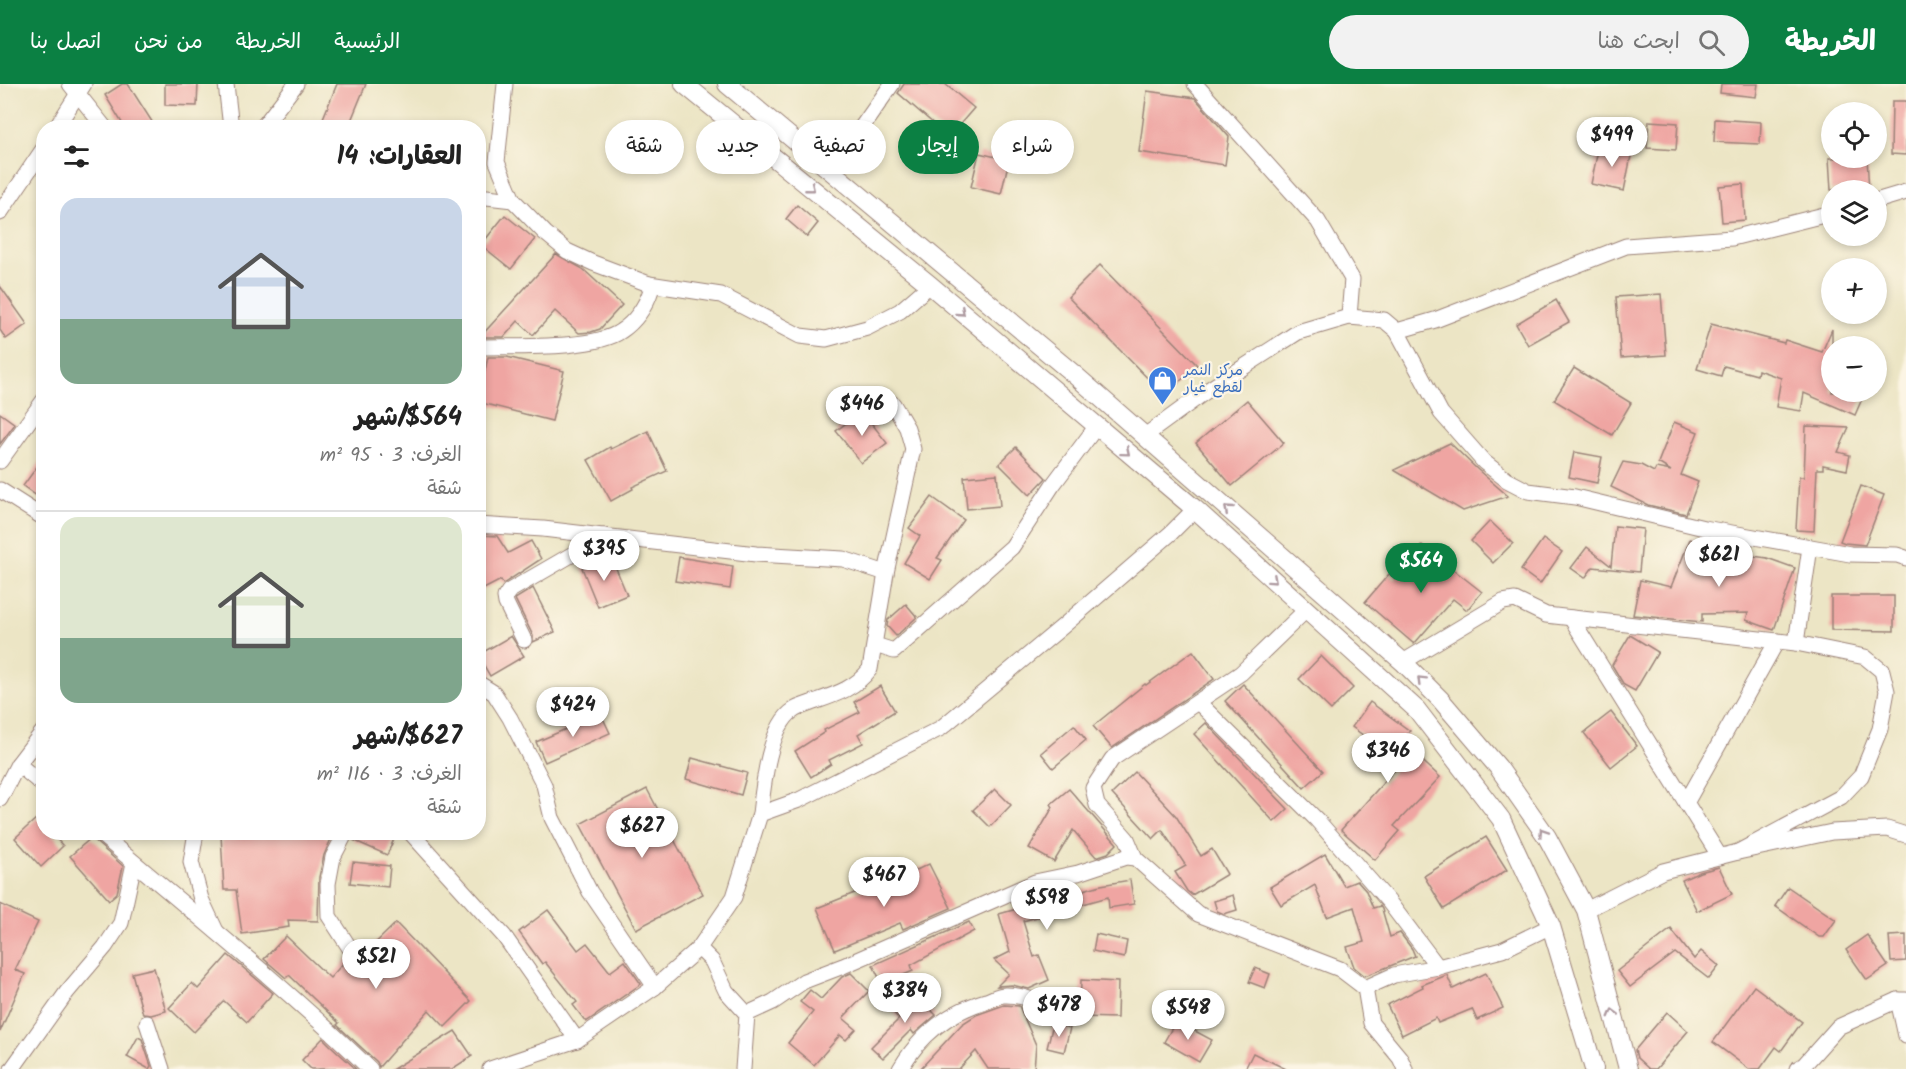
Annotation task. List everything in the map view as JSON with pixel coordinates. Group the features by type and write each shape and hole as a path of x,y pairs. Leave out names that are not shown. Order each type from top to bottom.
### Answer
{"street":[{"path":"226,84 230,120"},
{"path":"268,120 297,84"},
{"path":"505,84 497,162 513,200 545,233 567,251 592,263 649,285 721,295 800,336 826,339 867,327 900,311 930,285"},
{"path":"684,84 930,285 1195,509 1417,710 1501,819 1551,926 1594,1069"},
{"path":"727,84 792,138"},
{"path":"867,120 892,84"},
{"path":"1195,84 1318,220 1352,279 1349,316"},
{"path":"60,120 78,87 100,120"},
{"path":"0,213 36,159"},
{"path":"835,174 1146,435 1403,662 1440,699 1498,767 1547,837 1586,910 1628,1069"},
{"path":"1887,198 1906,192"},
{"path":"486,197 513,200"},
{"path":"1397,331 1435,320 1626,246 1732,238 1821,216"},
{"path":"486,347 584,344 620,332 640,313 649,297 651,290 649,285"},
{"path":"1146,435 1206,392 1298,332 1349,316 1384,320 1397,331 1441,413 1484,462 1507,480 1528,491 1575,497 1704,528 1810,547 1850,554 1897,555 1906,558"},
{"path":"1059,396 1076,376"},
{"path":"490,1069 578,1040 655,987 699,948 734,897 760,814 764,775 778,727 794,710 844,692 861,681 870,669 886,573 913,449 907,428 893,404"},
{"path":"0,461 36,411"},
{"path":"875,645 894,651 1012,547 1052,486 1096,427"},
{"path":"0,490 36,513"},
{"path":"760,814 799,800 941,728 1062,627 1195,509"},
{"path":"486,525 543,529 756,554 843,559 886,573"},
{"path":"524,640 506,603 505,597 509,591 604,536"},
{"path":"1796,643 1810,547"},
{"path":"1403,662 1503,602 1515,600 1546,615 1777,640 1865,657 1882,671 1887,690 1880,729 1861,776 1841,797 1738,852"},
{"path":"1306,610 1241,673 1112,759 1093,788 1097,805 1127,839 1135,858 1198,914 1340,969 1365,988 1371,1023 1400,1058 1405,1069"},
{"path":"1571,618 1720,857"},
{"path":"1686,803 1777,640"},
{"path":"486,688 494,693 510,718 544,785 552,818 590,892 655,987"},
{"path":"1198,702 1317,820 1389,902 1437,967"},
{"path":"0,799 18,764 36,740"},
{"path":"18,764 36,779"},
{"path":"1586,910 1663,871 1738,852 1832,832 1887,829 1906,835"},
{"path":"107,840 312,1013 370,1069"},
{"path":"195,840 191,862 201,899 217,934"},
{"path":"342,840 333,857 328,884 329,916 351,950"},
{"path":"418,840 504,936 578,1040"},
{"path":"747,1014 773,1002 804,981 1035,882 1078,873 1126,857 1135,858"},
{"path":"12,1069 67,992 105,947 121,923 134,863"},
{"path":"1365,988 1394,975 1437,967 1502,950 1551,926"},
{"path":"699,948 712,961 726,991 747,1014 743,1069"},
{"path":"900,1069 931,1030 965,1007 1003,995 1033,999 1062,1014"},
{"path":"1797,1069 1838,1027 1902,1000 1906,1036"},
{"path":"147,1023 162,1069"}],"building":[{"path":"122,84 128,84 151,120 120,120 105,95"},
{"path":"165,84 198,84 197,106 165,105"},
{"path":"337,84 366,84 351,120 322,120"},
{"path":"904,84 945,84 974,108 964,120 929,120 898,93"},
{"path":"1721,84 1758,84 1756,97 1720,93"},
{"path":"1147,91 1195,98 1229,137 1225,165 1139,152"},
{"path":"1892,101 1906,101 1906,155 1891,154"},
{"path":"1715,119 1761,122 1760,144 1714,142"},
{"path":"1649,121 1678,123 1676,150 1647,148"},
{"path":"1599,145 1632,151 1624,191 1591,184"},
{"path":"979,153 991,156 991,174 1006,174 1001,194 971,187 974,174 979,174"},
{"path":"1830,168 1868,168 1868,180 1830,180"},
{"path":"1743,184 1745,220 1722,222 1719,186"},
{"path":"797,205 818,223 807,237 786,219"},
{"path":"505,215 535,239 511,269 486,249 486,239"},
{"path":"556,254 583,269 622,305 600,329 591,332 579,333 555,311 533,335 518,321 504,337 486,337 486,330"},
{"path":"1100,265 1197,365 1165,396 1068,297"},
{"path":"0,286 27,324 6,339 0,330"},
{"path":"1661,294 1666,355 1621,358 1616,297"},
{"path":"1556,300 1569,322 1528,345 1516,324"},
{"path":"1711,324 1784,343 1785,340 1821,352 1821,400 1804,393 1801,411 1776,407 1781,378 1758,370 1757,375 1724,366 1721,376 1697,369"},
{"path":"488,357 507,357 564,371 552,421 486,404"},
{"path":"1574,368 1631,403 1612,435 1554,400"},
{"path":"1247,400 1284,443 1232,486 1196,443"},
{"path":"1825,402 1861,402 1855,415"},
{"path":"862,411 887,443 861,463 836,431"},
{"path":"0,413 15,424 0,444"},
{"path":"1674,422 1698,432 1681,475 1698,482 1686,514 1648,505 1611,487 1623,462 1641,465 1654,472 1656,468 1671,471 1658,463"},
{"path":"1806,426 1849,428 1838,452 1850,455 1847,470 1823,465 1823,469 1817,469 1814,531 1796,530 1799,477 1804,477"},
{"path":"648,431 667,471 632,487 633,489 611,501 588,460 610,447 611,449"},
{"path":"1450,443 1508,496 1463,511 1394,470"},
{"path":"1016,447 1046,478 1030,495 999,464"},
{"path":"1574,452 1602,457 1597,483 1569,477"},
{"path":"36,468 36,495 23,486"},
{"path":"997,474 1000,506 967,509 964,477"},
{"path":"1861,486 1884,495 1865,545 1845,543 1840,541"},
{"path":"932,497 964,520 937,558 942,560 930,579 904,563 920,536 909,528"},
{"path":"1490,521 1513,543 1493,563 1471,541"},
{"path":"1615,526 1643,529 1639,572 1593,567 1585,578 1571,568 1587,547 1611,566"},
{"path":"486,535 497,536 508,553 531,541 541,559 503,584 501,580 486,588"},
{"path":"1543,539 1562,552 1540,584 1521,570"},
{"path":"1690,539 1725,552 1767,558 1795,568 1774,630 1746,620 1748,613 1702,614 1702,622 1633,615 1640,580 1671,587"},
{"path":"1422,545 1482,592 1467,610 1453,599 1414,644 1365,602 1389,574 1395,579"},
{"path":"611,556 627,595 598,607 582,568"},
{"path":"679,557 733,566 730,589 675,581"},
{"path":"533,588 555,632 533,642 533,636 515,599"},
{"path":"1831,596 1894,596 1894,631 1831,630"},
{"path":"906,604 917,617 896,636 887,626 888,620"},
{"path":"1630,635 1658,652 1635,691 1624,685 1612,665"},
{"path":"511,636 524,656 490,676 486,669 486,650"},
{"path":"1193,651 1214,679 1112,748 1093,726 1145,684"},
{"path":"1321,656 1353,688 1331,710 1299,679"},
{"path":"1243,684 1323,771 1304,788 1225,701"},
{"path":"880,686 895,711 858,734 863,743 829,760 831,764 811,777 795,751 825,732 824,730 860,712 854,702"},
{"path":"1370,702 1410,731 1402,742 1440,777 1394,826 1400,831 1375,860 1341,830 1401,763 1352,727"},
{"path":"1611,712 1637,746 1611,767 1584,733"},
{"path":"601,714 610,733 545,762 536,742"},
{"path":"1206,723 1288,809 1274,822 1194,734"},
{"path":"1074,725 1086,740 1053,768 1041,753"},
{"path":"692,758 747,773 741,795 686,779"},
{"path":"1135,772 1176,816 1201,856 1212,849 1227,874 1192,895 1187,891 1175,872 1186,866 1162,830 1153,839 1112,794"},
{"path":"647,789 703,894 636,929 580,824"},
{"path":"995,789 1011,805 990,827 973,810"},
{"path":"1069,789 1117,844 1108,853 1096,857 1073,830 1054,862 1029,848 1053,807 1051,804"},
{"path":"36,819 36,840 57,840 63,846 41,867 15,838"},
{"path":"1486,837 1507,870 1444,909 1424,876"},
{"path":"89,840 93,840 123,866 117,893 109,900 70,856"},
{"path":"221,840 331,840 319,877 318,921 288,920 289,927 242,934 236,890 224,890"},
{"path":"353,840 394,840 387,855"},
{"path":"1325,854 1344,886 1357,881 1366,891 1373,908 1380,906 1382,909 1390,937 1400,933 1415,956 1365,976 1354,967 1347,947 1364,942 1354,907 1327,917 1315,885 1281,905 1270,887"},
{"path":"353,862 390,866 388,887 350,883"},
{"path":"929,864 951,908 903,929 900,923 835,950 817,908 867,888 869,893"},
{"path":"1719,867 1732,894 1697,911 1682,880"},
{"path":"1130,880 1134,904 1109,908 1108,897 1023,921 1034,957 1039,955 1049,980 1029,989 1012,985 997,986 1009,974 994,960 1010,952 999,914 1101,885"},
{"path":"1788,887 1836,920 1824,937 1819,937 1775,906"},
{"path":"1233,895 1237,910 1224,914 1217,911 1214,901"},
{"path":"0,904 38,922 15,970 25,974 0,1032"},
{"path":"548,910 578,950 587,943 610,972 625,961 641,984 586,1022 573,1005 577,1002 545,962 542,964 519,932"},
{"path":"969,922 974,931 911,965 913,971 882,984 873,965"},
{"path":"396,923 471,1001 445,1027 429,1010 379,1067 377,1062 337,1025 339,1023 289,975 286,978 264,959 286,936 330,978 347,959 358,960"},
{"path":"1671,929 1694,959 1701,951 1719,966 1709,979 1675,953 1630,987 1617,971"},
{"path":"1096,934 1127,941 1124,958 1093,951"},
{"path":"1867,935 1888,966 1867,980 1846,950"},
{"path":"1906,935 1906,961 1891,962 1889,936"},
{"path":"228,955 273,993 247,1022 224,1001 194,1032 169,1008 192,983 198,989"},
{"path":"154,968 166,1011 151,1015 143,1014 132,973"},
{"path":"1255,968 1270,974 1265,988 1249,982"},
{"path":"851,973 869,991 843,1018 856,1029 846,1040 840,1035 814,1065 788,1043 813,1012 800,1002 810,990 821,999 842,977"},
{"path":"1486,973 1503,1008 1477,1020 1472,1009 1438,1023 1436,1018 1402,1035 1387,1005 1423,987 1422,985 1447,975 1453,989"},
{"path":"1081,980 1118,982 1117,1018 1080,1017"},
{"path":"1754,986 1802,1022 1781,1051 1776,1047 1760,1069 1749,1069 1713,1042"},
{"path":"914,993 936,1015 914,1034 911,1030 883,1058 871,1047 899,1019 894,1013"},
{"path":"1004,1005 1019,1006 1036,1045 1034,1069 988,1069 976,1051 959,1069 920,1069 962,1024 976,1015"},
{"path":"1667,1012 1688,1031 1656,1069 1649,1069 1637,1058 1635,1050"},
{"path":"1176,1021 1212,1040 1199,1062 1164,1042"},
{"path":"1053,1024 1070,1028 1064,1052 1047,1048"},
{"path":"455,1031 472,1056 452,1069 393,1069"},
{"path":"138,1037 142,1039 151,1066 149,1069 127,1057"},
{"path":"323,1038 356,1069 311,1069 302,1060"},
{"path":"1253,1053 1286,1069 1245,1069"}],"place":[{"name":"مركز النمر لقطع غيار","path":"1163,406"}]}
